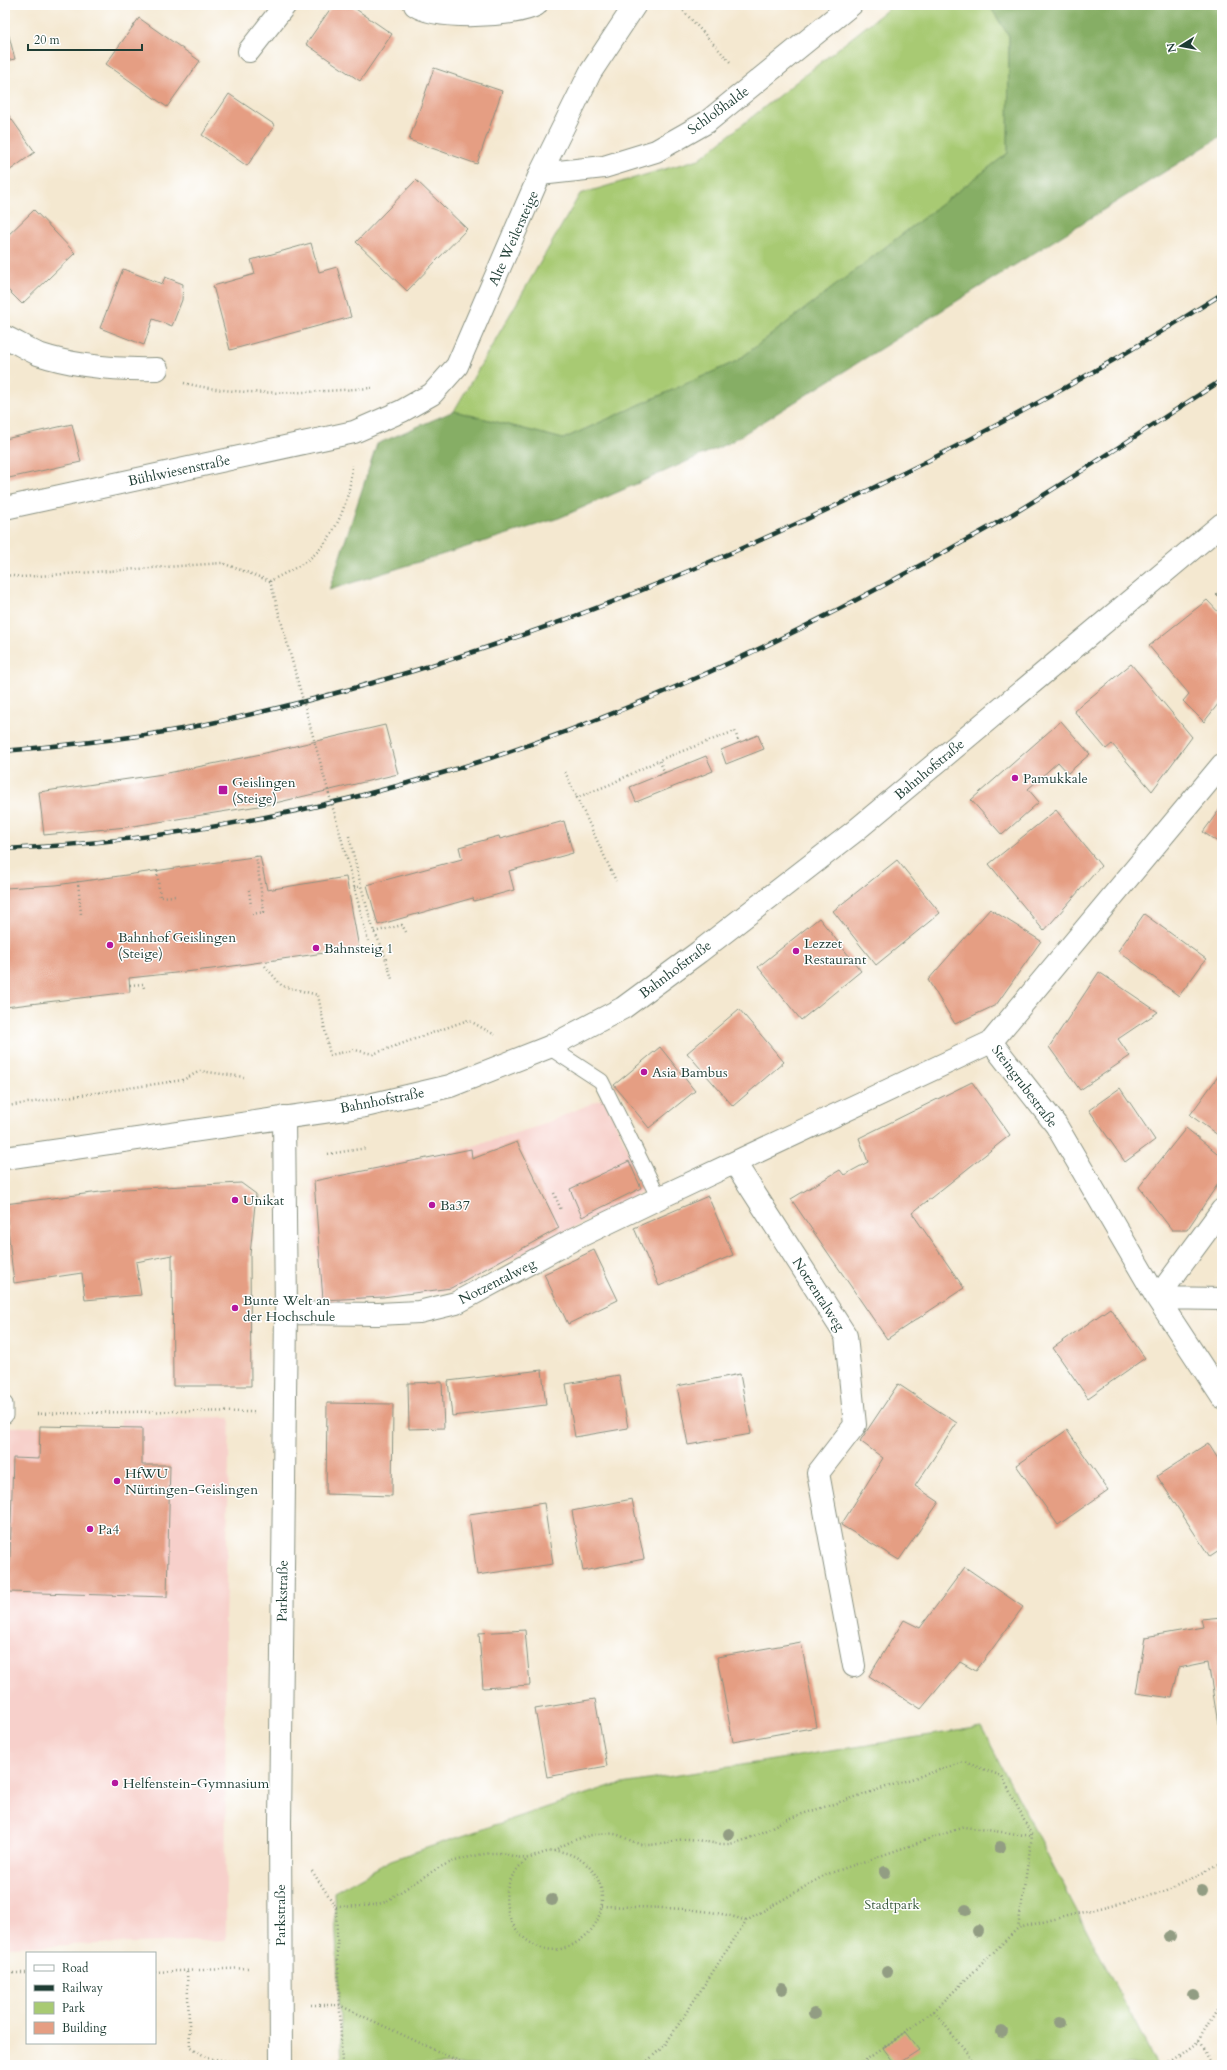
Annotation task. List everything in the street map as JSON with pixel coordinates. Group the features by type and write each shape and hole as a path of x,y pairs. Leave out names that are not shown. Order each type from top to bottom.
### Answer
{"street":[{"path":"249,51 285,5"},
{"path":"415,5 424,11 487,16 536,5"},
{"name":"Alte Weilersteige","path":"354,432 402,411 432,394 457,366 540,174 590,73 635,5"},
{"name":"Schloßhalde","path":"540,174 604,167 656,151 707,122 851,5"},
{"path":"5,337 38,353 76,364 120,370 157,369"},
{"name":"Bühlwiesenstraße","path":"5,508 354,432"},
{"name":"Bahnhofstraße","path":"5,1158 365,1106 450,1086 540,1051 623,1008 856,830 1222,524"},
{"name":"Steingrubestraße","path":"1222,765 991,1042 1056,1125 1157,1298 1222,1397"},
{"name":"Notzentalweg","path":"286,1313 378,1314 419,1312 456,1303 574,1240 659,1198 991,1042"},
{"name":"Parkstraße","path":"281,2065 280,1814 286,1313 284,1117"},
{"name":"Notzentalweg","path":"735,1163 846,1336 855,1425 818,1473 854,1666"},
{"path":"1157,1298 1222,1210"},
{"path":"1157,1298 1222,1299"}],"lane":[{"path":"540,1051 601,1081 659,1198"}],"path":[{"path":"678,5 709,39"},
{"path":"157,369 172,380 197,386 243,392 325,392 379,388"},
{"path":"5,575 23,577 222,563 270,581 297,567 315,554 327,538 342,512 351,480 354,432"},
{"path":"270,581 368,941"},
{"path":"576,798 611,784 660,760 735,731 739,742"},
{"path":"660,760 665,773"},
{"path":"565,772 616,881"},
{"path":"242,785 251,783"},
{"path":"349,836 374,932 382,946 392,979"},
{"path":"252,914 264,912 256,855"},
{"path":"157,871 160,897 176,896"},
{"path":"78,881 81,914"},
{"path":"354,888 361,886"},
{"path":"249,890 251,906"},
{"path":"374,932 402,925 406,932"},
{"path":"370,950 382,946"},
{"path":"265,966 282,986 318,995 330,1055 355,1050 373,1054 468,1020 540,1051"},
{"path":"130,985 144,984 144,988"},
{"path":"91,997 92,1001"},
{"path":"5,1095 6,1106 183,1080 200,1071 244,1077"},
{"path":"328,1154 367,1148"},
{"path":"5,1411 285,1412"},
{"path":"554,1851 576,1839 600,1834 621,1836 634,1843 648,1845 686,1839 713,1844 728,1844 750,1839 770,1827 790,1818 964,1762 1002,1776 1032,1836 1018,1928"},
{"path":"643,2065 665,2044 746,1921 825,1875 964,1827 1032,1836"},
{"path":"554,1851 568,1853 581,1859 591,1868 598,1880 602,1894 602,1906 598,1922 590,1933 579,1942 556,1949 540,1946 526,1940 512,1924 505,1904 507,1888 513,1874 528,1859 540,1853 554,1851"},
{"path":"336,1907 382,1903 451,1862 496,1853 528,1859"},
{"path":"859,2065 934,2011 1018,1928 1166,1892 1222,1863"},
{"path":"310,1868 336,1907 342,2065"},
{"path":"602,1906 686,1910 733,1915 746,1921"},
{"path":"156,1972 244,1969"},
{"path":"5,1973 26,1972"},
{"path":"188,1972 190,2046 207,2058 227,2061 254,2060"},
{"path":"1166,2065 1198,2041 1222,2001"},
{"path":"339,2005 467,2065"},
{"path":"934,2011 976,2065"},
{"path":"1198,2041 1212,2065"}],"shaded area":[{"name":"Ba37","path":"604,1098 646,1190 452,1290 384,1299 320,1303 312,1180 470,1147 539,1126"},
{"name":"Helfenstein-Gymnasium","path":"230,1417 225,1625 226,1940 5,1947 5,1427 120,1426 121,1419"}],"green space":[{"path":"893,5 989,5 1009,36 1008,153 737,361 563,439 454,411 580,194 699,159"},
{"path":"989,5 1222,5 1222,136 729,443 559,518 329,590 377,444 454,411 563,439 737,361 1008,153 1009,36"},
{"name":"Stadtpark","path":"981,1727 1157,2065 342,2065 334,1892 391,1860 610,1786"}],"building":[{"path":"333,5 350,5 392,34 360,81 306,44"},
{"path":"139,18 200,61 167,107 106,64"},
{"path":"5,21 15,59 5,61"},
{"path":"434,68 502,91 477,164 409,140"},
{"path":"229,94 275,125 247,166 202,135"},
{"path":"5,110 35,152 5,174"},
{"path":"416,180 467,229 407,291 356,242"},
{"path":"34,210 75,253 22,304 5,287 5,238"},
{"path":"311,243 319,272 337,267 351,317 230,350 213,286 255,274 251,260"},
{"path":"123,269 162,284 165,277 183,284 182,300 172,326 153,319 144,345 100,328"},
{"path":"72,424 81,462 9,478 5,461 5,439"},
{"path":"1222,588 1222,600 1216,594"},
{"path":"1207,600 1222,616 1222,699 1204,722 1183,701 1189,694 1149,646"},
{"path":"1131,664 1192,737 1152,791 1112,744 1106,749 1074,711"},
{"path":"1061,721 1090,754 1068,773 1058,762 1028,789 1039,802 1002,835 971,800"},
{"path":"385,725 398,774 271,804 127,827 44,835 39,792 163,774 261,754"},
{"path":"758,735 764,749 726,764 721,750"},
{"path":"706,756 713,771 636,802 630,787"},
{"path":"1222,806 1222,845 1203,832"},
{"path":"1056,810 1101,866 1044,931 989,864"},
{"path":"564,821 573,853 509,871 514,890 474,901 473,898 378,925 367,885 462,859 459,847 499,836 500,839"},
{"path":"260,856 267,890 346,877 359,948 212,969 129,978 130,992 5,1007 5,888 56,885"},
{"path":"897,860 940,913 876,965 833,911"},
{"path":"990,909 1041,941 996,1005 955,1024 928,980"},
{"path":"1144,914 1206,959 1179,996 1118,951"},
{"path":"819,918 861,971 801,1020 758,967"},
{"path":"1099,972 1158,1012 1118,1039 1130,1056 1080,1090 1049,1047"},
{"path":"739,1009 784,1062 733,1106 687,1053"},
{"path":"660,1047 695,1091 649,1128 614,1085"},
{"path":"1222,1071 1222,1138 1190,1115"},
{"path":"972,1082 1010,1135 912,1213 964,1288 887,1339 791,1199 840,1170 844,1175 868,1162 859,1138"},
{"path":"1120,1088 1155,1140 1125,1162 1089,1110"},
{"path":"1186,1128 1222,1157 1222,1178 1187,1230 1172,1230 1139,1187"},
{"name":"Ba37","path":"517,1142 559,1228 451,1288 383,1297 323,1300 314,1181 471,1149 472,1159"},
{"path":"629,1161 641,1188 582,1217 570,1189"},
{"path":"241,1183 256,1194 250,1255 251,1386 173,1386 172,1255 136,1262 141,1295 85,1300 82,1273 14,1283 5,1204 124,1189"},
{"path":"708,1196 733,1255 659,1286 634,1228"},
{"path":"594,1250 618,1300 568,1324 544,1274"},
{"path":"1110,1308 1145,1358 1088,1398 1053,1348"},
{"path":"542,1370 546,1405 452,1416 448,1381"},
{"path":"740,1374 751,1434 688,1445 677,1386"},
{"path":"619,1375 628,1428 575,1437 566,1384"},
{"path":"442,1382 444,1428 409,1429 408,1383"},
{"path":"898,1384 957,1423 915,1486 939,1502 899,1560 841,1525 883,1458 860,1441"},
{"path":"327,1403 393,1404 392,1496 326,1494"},
{"name":"Pa4","path":"40,1426 142,1428 142,1465 170,1465 167,1597 9,1592 13,1458 39,1459"},
{"path":"1067,1430 1108,1490 1058,1525 1016,1465"},
{"path":"1208,1443 1222,1465 1222,1549 1210,1557 1157,1476"},
{"path":"632,1499 644,1559 583,1571 572,1511"},
{"path":"544,1503 553,1564 477,1575 469,1514"},
{"path":"965,1567 1023,1607 976,1671 960,1662 921,1709 869,1676 904,1620 920,1628"},
{"path":"1222,1617 1222,1723 1218,1724 1208,1662 1179,1668 1172,1698 1136,1693 1145,1637 1203,1627 1201,1619"},
{"path":"525,1630 530,1685 483,1688 479,1633"},
{"path":"801,1642 817,1727 733,1742 717,1657"},
{"path":"595,1699 607,1766 547,1777 535,1709"},
{"path":"905,2032 919,2050 896,2065 883,2048"}],"railway":[{"path":"5,751 157,733 275,709 342,692 474,652 605,605 796,524 921,464 982,433 1104,366 1222,294"},
{"path":"5,849 117,840 173,833 285,813 395,787 511,751 573,729 634,705 754,652 871,592 1021,509 1097,462 1222,380"}],"place":[{"name":"Pamukkale","path":"1015,778"},
{"name":"Geislingen (Steige)","path":"223,790"},
{"name":"Bahnhof Geislingen (Steige)","path":"110,945"},
{"name":"Bahnsteig 1","path":"316,948"},
{"name":"Lezzet Restaurant","path":"796,951"},
{"name":"Asia Bambus","path":"644,1072"},
{"name":"Unikat","path":"235,1200"},
{"name":"Ba37","path":"432,1205"},
{"name":"Bunte Welt an der Hochschule","path":"235,1308"},
{"name":"HfWU Nürtingen-Geislingen","path":"117,1481"},
{"name":"Pa4","path":"90,1529"},
{"name":"Helfenstein-Gymnasium","path":"115,1783"}]}
